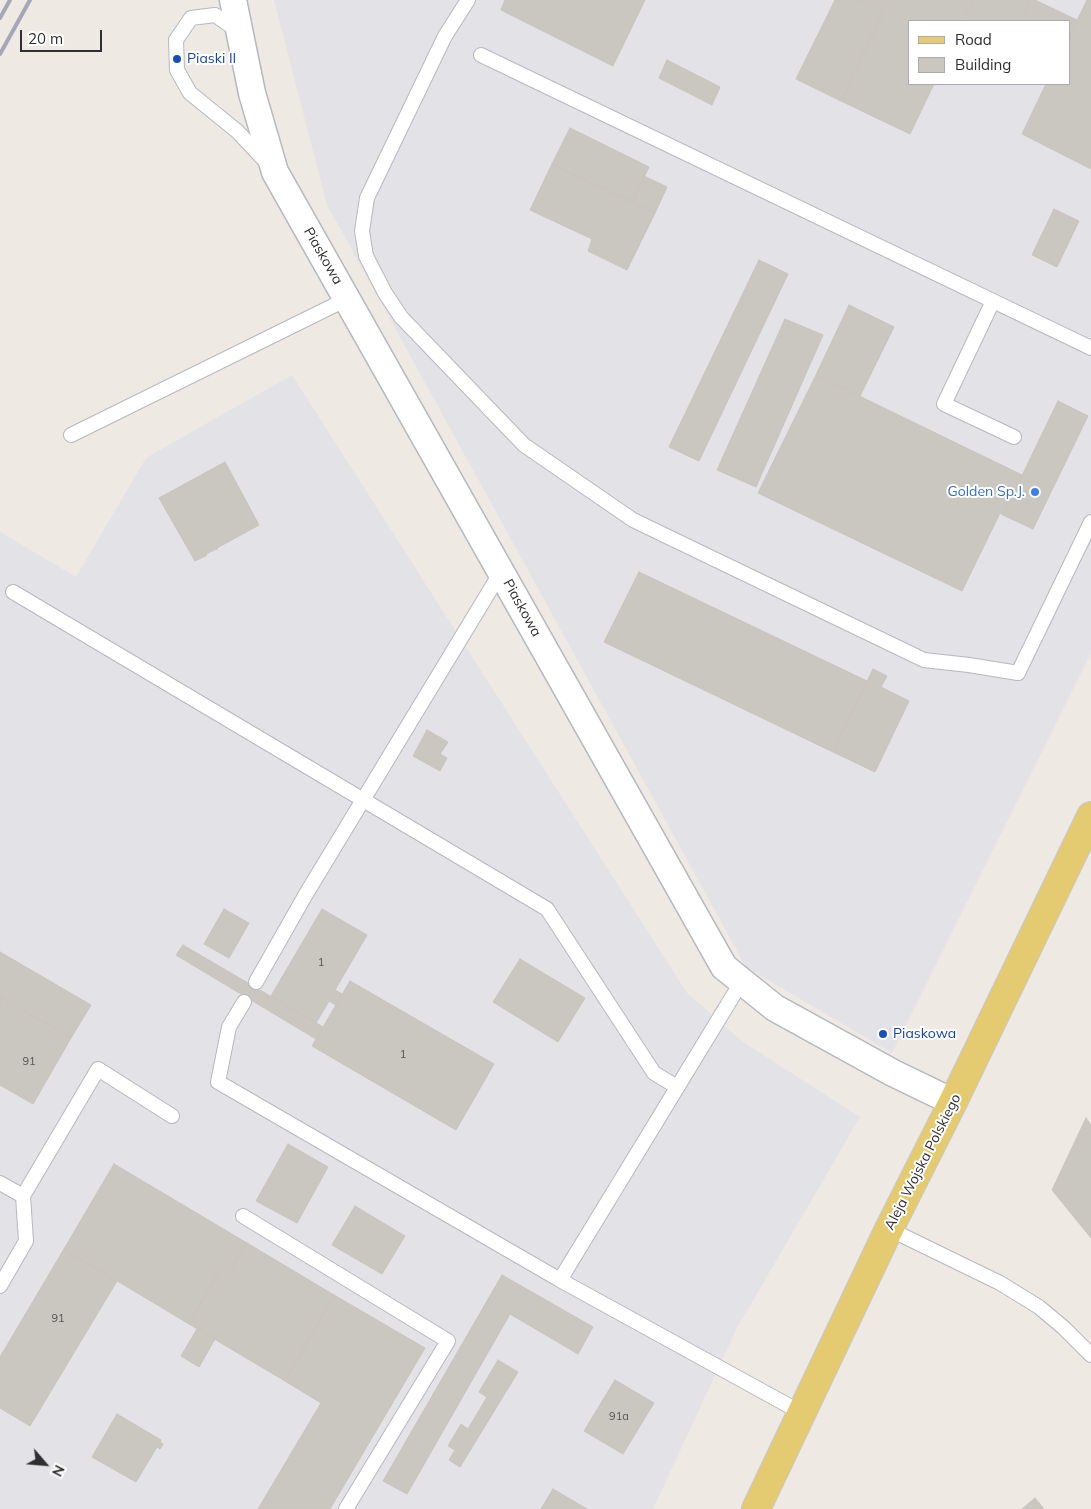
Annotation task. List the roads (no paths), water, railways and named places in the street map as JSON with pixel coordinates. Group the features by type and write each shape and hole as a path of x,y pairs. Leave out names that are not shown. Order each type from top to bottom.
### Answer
{"main road":[{"name":"Aleja Wojska Polskiego","path":"756,1509 889,1229 953,1102 1091,816"}],"street":[{"name":"Piaskowa","path":"233,0 252,93 275,172 724,967 775,1008 893,1073 953,1102"}],"lane":[{"path":"468,0 445,36 367,198 362,231 366,256 384,293 401,317 524,445 633,520 924,660 1018,673 1091,522"},
{"path":"239,32 215,15 191,18 176,40 177,70 190,92 237,131 275,172"},
{"path":"481,55 1091,348"},
{"path":"71,434 347,299"},
{"path":"993,301 944,404 1014,437"},
{"path":"256,982 362,801 502,572"},
{"path":"13,592 362,801 547,909 654,1073 677,1087"},
{"path":"560,1280 742,981"},
{"path":"244,1002 230,1027 218,1082 560,1280 802,1413"},
{"path":"0,1286 26,1240 23,1196 98,1069 172,1116"},
{"path":"0,1183 23,1196"},
{"path":"244,1216 448,1341 346,1509"},
{"path":"889,1229 1000,1283 1039,1307 1064,1328 1091,1355"}],"railway":[{"path":"0,18 10,0"},
{"path":"0,54 30,0"}],"place":[{"name":"Piaski II","path":"177,59"},
{"name":"Golden Sp.J.","path":"1035,492"},
{"name":"Piaskowa","path":"883,1034"}]}
